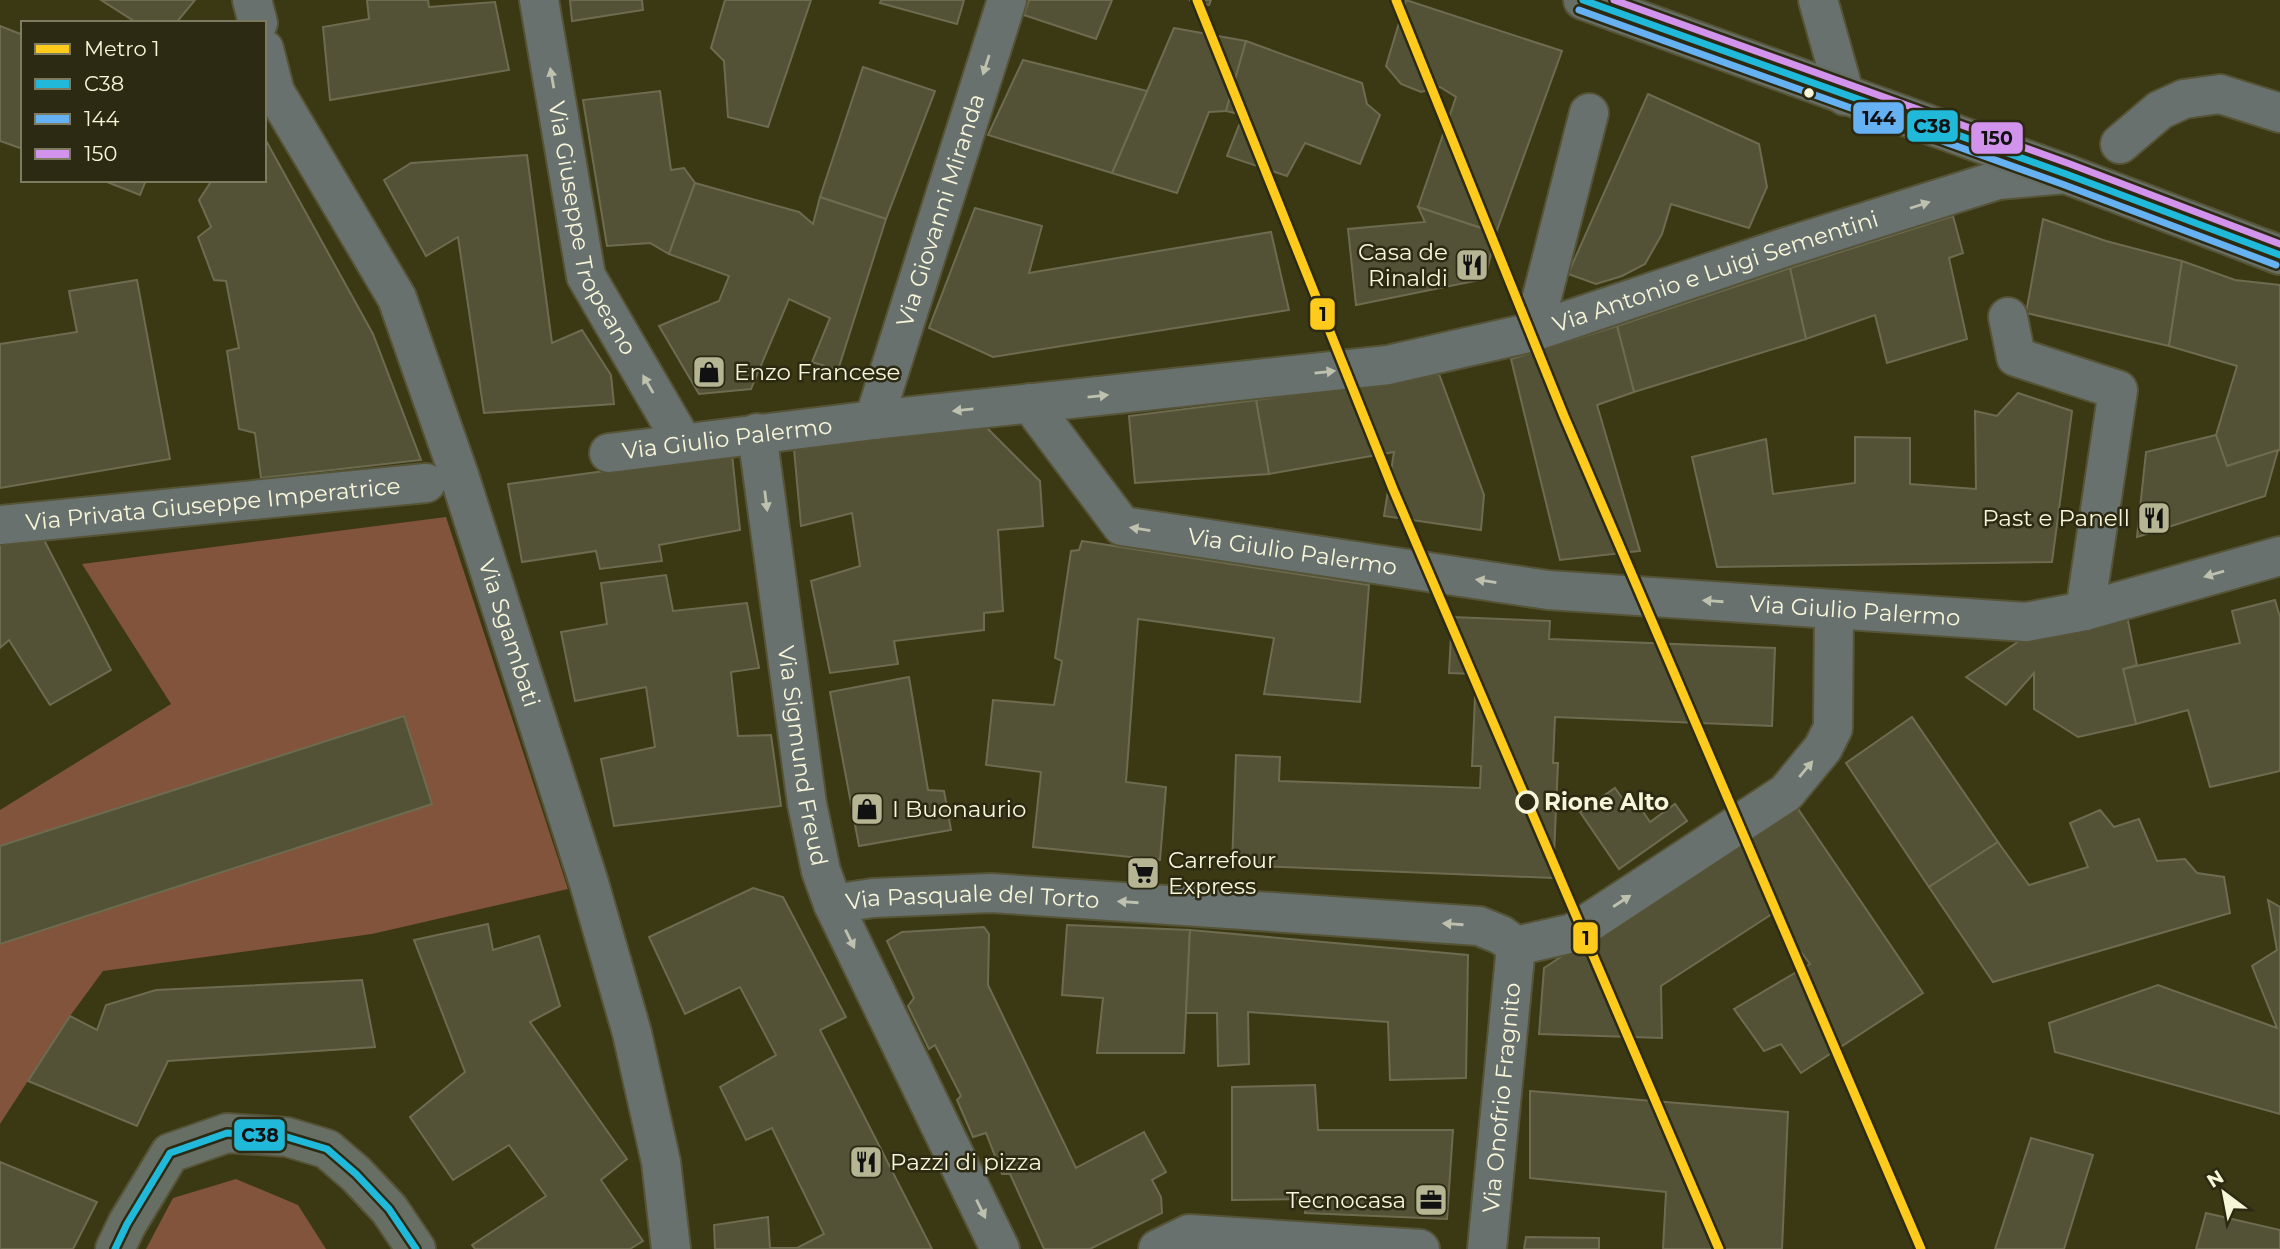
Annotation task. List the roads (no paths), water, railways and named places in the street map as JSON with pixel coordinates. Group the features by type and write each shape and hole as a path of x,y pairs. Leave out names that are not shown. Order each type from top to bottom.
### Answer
{"main road":[{"path":"1583,0 2066,174 2280,255"},
{"path":"115,1249 170,1153 227,1133 287,1137 327,1149 356,1174 389,1209 416,1249"}],"street":[{"path":"253,0 258,21"},
{"name":"Via Giuseppe Tropeano","path":"539,0 586,276 682,443"},
{"name":"Via Giovanni Miranda","path":"874,419 1007,0"},
{"path":"1818,0 1845,96"},
{"name":"Via Sgambati","path":"266,57 275,92 397,298 459,475 589,883 632,1034 661,1162 671,1249"},
{"path":"2120,144 2160,110 2185,99 2220,94 2280,113"},
{"path":"1533,332 1589,113"},
{"name":"Via Antonio e Luigi Sementini","path":"1030,403 1388,365 1533,332 1998,180 2066,174"},
{"path":"2008,317 2016,357 2118,390 2085,611"},
{"name":"Via Giulio Palermo","path":"609,453 874,419 1030,403 1122,526 1548,590 2025,622 2085,611 2280,556"},
{"name":"Via Sigmund Freud","path":"757,433 807,804 821,871 833,904 1000,1249"},
{"name":"Via Privata Giuseppe Imperatrice","path":"0,525 426,483"},
{"path":"1516,946 1573,933 1787,793 1824,748 1833,728 1834,609"},
{"name":"Via Pasquale del Torto","path":"833,904 873,898 991,893 1089,899 1479,926 1501,935 1516,946"},
{"name":"Via Onofrio Fragnito","path":"1487,1249 1516,946"},
{"path":"1158,1249 1189,1234 1420,1249"}],"metro line":[{"name":"1","path":"1197,0 1393,489 1719,1249"},
{"name":"1","path":"1396,0 1564,416 1921,1249"}],"place":[{"name":"Casa de Rinaldi","path":"1472,265"},
{"name":"Enzo Francese","path":"709,372"},
{"name":"Past e Panell","path":"2154,518"},
{"name":"Rione Alto","path":"1527,802"},
{"name":"I Buonaurio","path":"867,809"},
{"name":"Carrefour Express","path":"1143,873"},
{"name":"Pazzi di pizza","path":"866,1162"},
{"name":"Tecnocasa","path":"1431,1200"}]}
